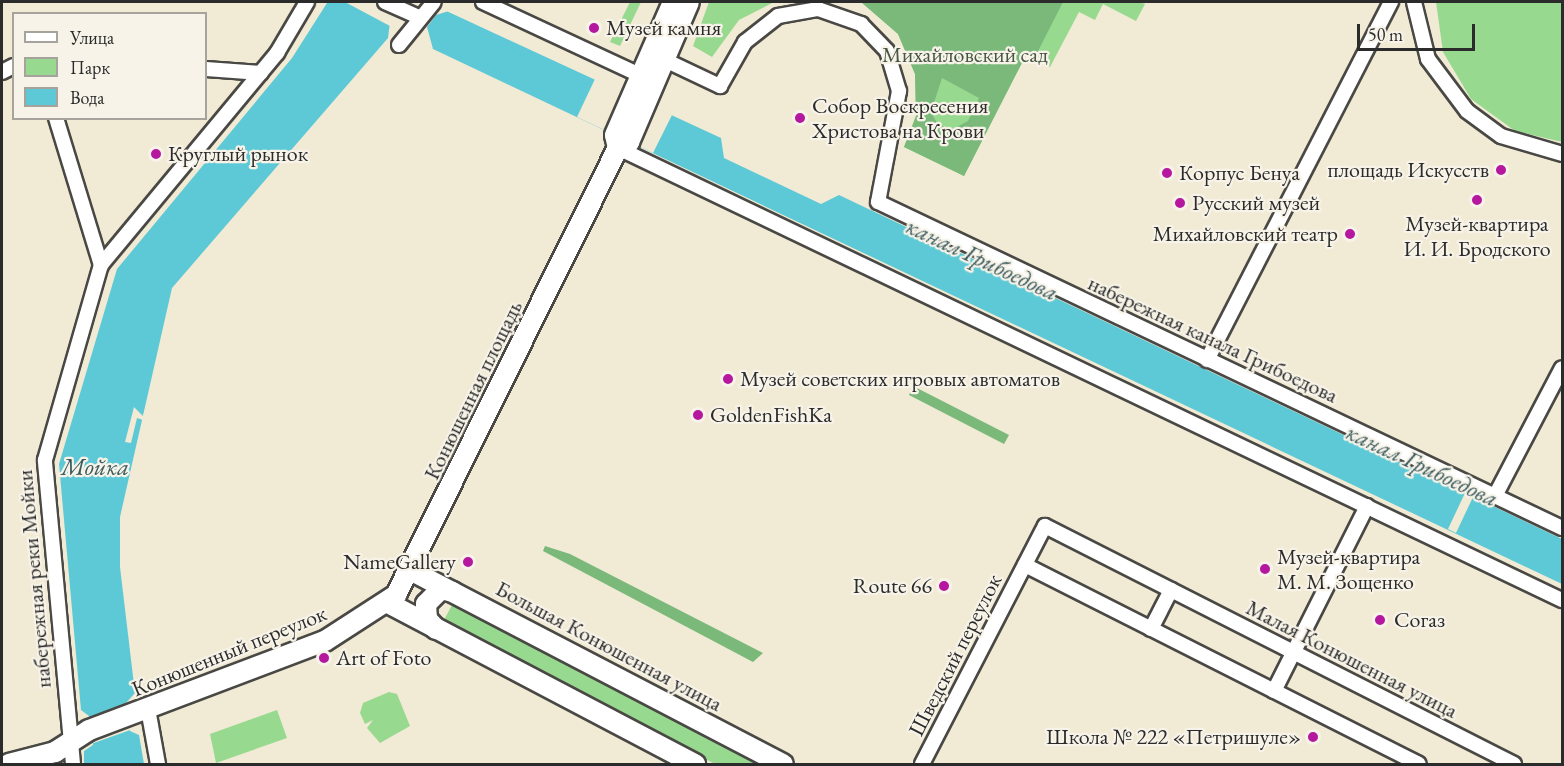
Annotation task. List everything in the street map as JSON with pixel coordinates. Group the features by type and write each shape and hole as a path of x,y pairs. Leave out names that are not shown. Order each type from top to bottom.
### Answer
{"main road":[{"path":"640,100 642,76 673,2"},
{"path":"640,100 667,61 689,2"},
{"name":"Конюшенная площадь","path":"345,631 388,603 412,571 640,100"},
{"name":"Большая Конюшенная улица","path":"412,571 783,765"},
{"path":"436,629 426,619 429,598 441,589 455,593"},
{"path":"388,603 695,765"},
{"name":"Конюшенный переулок","path":"9,765 69,743 89,730 345,631"}],"street":[{"name":"набережная реки Мойки","path":"73,765 69,743 45,460 101,265 261,73 307,2"},
{"path":"385,2 421,18"},
{"path":"404,39 434,2"},
{"path":"483,2 642,76"},
{"path":"1207,360 1391,2"},
{"path":"1414,2 1428,58 1467,111 1512,141 1563,154"},
{"name":"набережная канала Грибоедова","path":"667,61 720,86 745,42 778,16 819,9 861,24 887,51 899,91 878,202 1563,528"},
{"path":"207,69 261,73"},
{"path":"57,120 101,265"},
{"path":"621,142 1563,600"},
{"path":"1495,496 1563,368"},
{"path":"1274,691 1367,506"},
{"name":"Малая Конюшенная улица","path":"1025,565 1045,526 1514,765"},
{"path":"1025,565 1419,765"},
{"name":"Шведский переулок","path":"922,765 1025,565"},
{"path":"1155,630 1174,592"},
{"path":"139,712 158,765"}],"green space":[{"path":"630,2 641,2 620,46 610,42"},
{"path":"709,2 774,2 739,20 712,57 693,46"},
{"name":"Михайловский сад","path":"861,2 1139,2 1145,4 1136,21 1103,4 1095,20 1079,12 1050,67 1026,55 964,176 904,147 916,116 915,74 898,34"},
{"name":"Михайловский сад","path":"861,2 1063,2 1034,59 1026,55 964,176 904,147 916,116 915,74 898,34","holes":["942,78 979,98 968,121 953,129 938,125 931,112"]},
{"path":"1436,2 1562,2 1562,142 1515,131 1471,99 1443,52"},
{"path":"913,386 1009,435 1004,444 909,395"},
{"path":"545,546 570,554 763,653 753,662 543,551"},
{"path":"453,603 763,764 715,764 443,622"},
{"path":"389,692 397,694 410,726 380,743 367,728 373,720 365,724 360,713 363,703"},
{"path":"277,710 287,738 216,763 210,734"}],"water":[{"name":"Мойка","path":"427,2 721,138 724,158 821,204 839,195 1562,539 1562,584 433,49 390,22 388,38 172,288 120,517 120,567 135,693 126,703 130,731 139,735 144,764 84,764 84,751 93,745 89,716 81,710 59,464 117,269 292,58 327,3"}],"pier":[{"path":"345,2 427,2 452,10 436,15 427,27 433,49"},
{"path":"595,79 672,115 653,153 577,117"},
{"path":"146,405 146,421 137,418 131,443 125,442 134,407 143,416"},
{"path":"1465,493 1473,497 1456,533 1448,529"},
{"path":"129,703 133,729 91,744 87,718"}],"place":[{"name":"Музей камня","path":"594,28"},
{"name":"Собор Воскресения Христова на Крови","path":"800,118"},
{"name":"Круглый рынок","path":"156,154"},
{"name":"площадь Искусств","path":"1501,170"},
{"name":"Корпус Бенуа","path":"1167,173"},
{"name":"Музей-квартира И. И. Бродского","path":"1477,200"},
{"name":"Русский музей","path":"1180,203"},
{"name":"Михайловский театр","path":"1350,234"},
{"name":"Музей советских игровых автоматов","path":"728,379"},
{"name":"GoldenFishKa","path":"698,415"},
{"name":"NameGallery","path":"468,562"},
{"name":"Музей-квартира М. М. Зощенко","path":"1265,569"},
{"name":"Route 66","path":"944,586"},
{"name":"Согаз","path":"1380,620"},
{"name":"Art of Foto","path":"324,658"},
{"name":"Школа № 222 «Петришуле»","path":"1313,737"}],"water label":[{"name":"канал Грибоедова","path":"982,259"},
{"name":"канал Грибоедова","path":"1422,465"}]}
